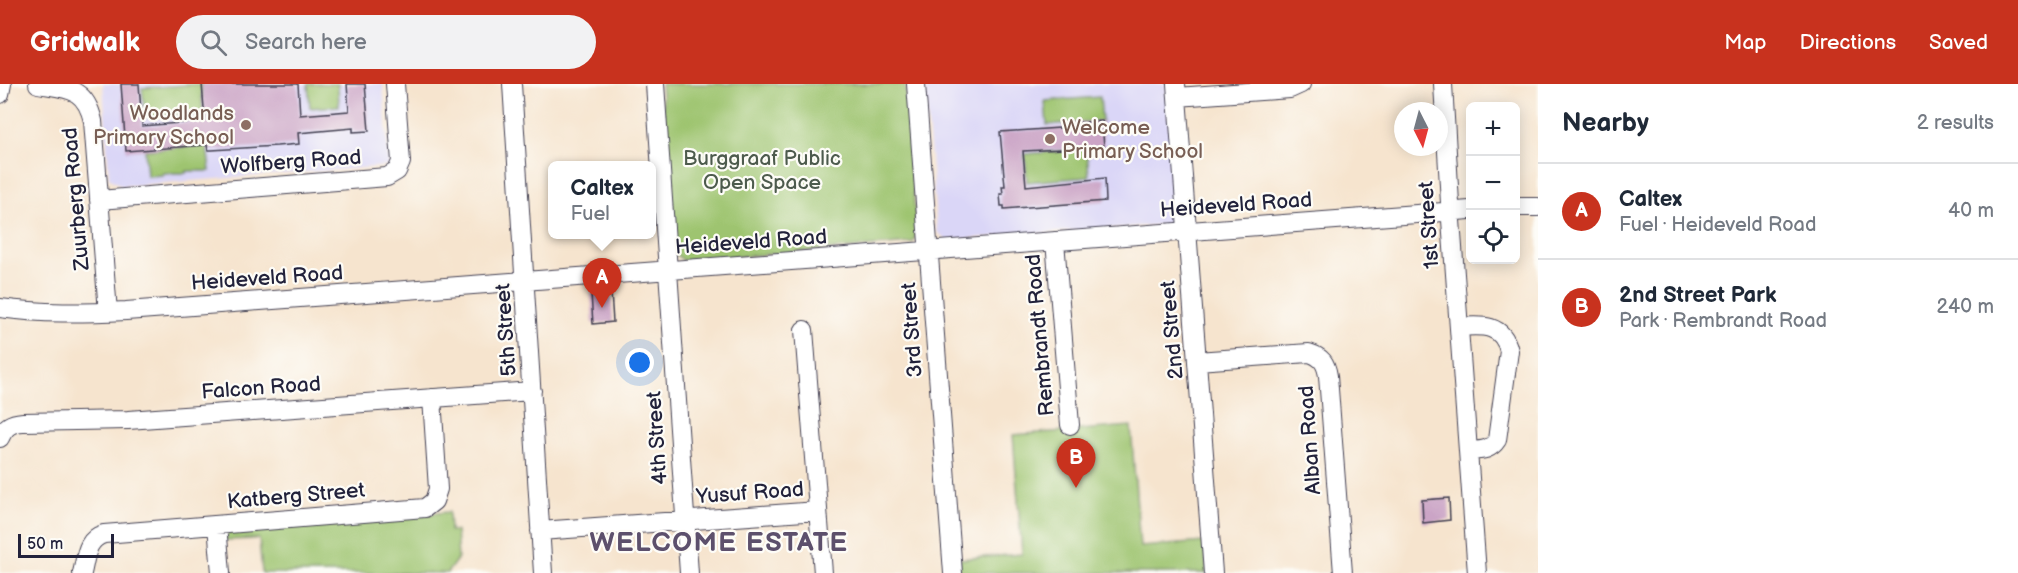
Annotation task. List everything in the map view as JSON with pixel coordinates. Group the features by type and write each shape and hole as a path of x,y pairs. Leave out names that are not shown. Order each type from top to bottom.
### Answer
{"street":[{"path":"0,94 2,84"},
{"name":"Zuurberg Road","path":"38,84 77,92 90,108 93,120 108,312"},
{"name":"Wolfberg Road","path":"99,200 387,177 397,171 401,162 395,84"},
{"name":"5th Street","path":"512,84 543,573"},
{"name":"4th Street","path":"656,84 690,573"},
{"name":"3rd Street","path":"916,84 953,573"},
{"path":"1176,91 1290,89 1301,84"},
{"name":"1st Street","path":"1443,84 1450,212 1478,573"},
{"name":"2nd Street","path":"1176,91 1213,573"},
{"path":"1520,207 1538,207"},
{"name":"Heideveld Road","path":"0,308 21,311 108,312 1466,210"},
{"name":"Rembrandt Road","path":"1055,241 1070,424"},
{"path":"1459,327 1486,327 1498,330 1507,339 1509,351 1497,440 1491,447 1468,451"},
{"path":"804,330 823,573"},
{"name":"Alban Road","path":"1197,361 1309,353 1321,358 1324,362 1328,376 1343,573"},
{"name":"Falcon Road","path":"0,438 8,425 23,422 128,420 532,391"},
{"name":"Katberg Street","path":"82,573 90,543 98,536 430,506 437,496 438,489 432,398"},
{"name":"Yusuf Road","path":"540,531 818,511"},
{"path":"217,525 221,573"}],"shaded area":[{"name":"Woodlands Primary School","path":"103,84 383,84 389,166 122,186 109,178"},
{"name":"Welcome Primary School","path":"925,84 1166,84 1177,214 1169,224 947,240 937,232"}],"green space":[{"path":"201,84 203,113 145,117 142,88"},
{"path":"308,84 338,84 339,106 310,108"},
{"name":"Burggraaf Public Open Space","path":"661,84 905,84 916,226 915,240 912,243 684,261 675,254"},
{"path":"1100,97 1102,121 1047,125 1045,101"},
{"path":"207,145 210,171 187,171 187,173 147,176 145,150"},
{"path":"1087,149 1089,177 1027,182 1025,154"},
{"path":"1131,426 1140,547 1204,542 1207,573 960,573 959,559 1022,554 1013,435"},
{"path":"449,512 450,531 456,531 458,558 447,573 262,573 259,539 224,540 228,533 236,529"}],"building":[{"path":"121,84 139,84 142,126 205,121 202,84 298,84 300,115 349,111 347,84 365,84 369,131 353,132 353,128 298,133 299,144 277,146 208,150 207,145 126,151"},
{"path":"1102,121 1104,147 1023,151 1026,186 1105,178 1106,201 1004,209 1004,206 1001,206 1000,194 1003,194 1002,186 1005,186 1000,132 1074,127 1073,123"},
{"path":"611,292 613,322 593,324 591,293"},
{"path":"1449,498 1450,520 1423,523 1422,500"}],"place":[{"name":"Woodlands Primary School","path":"246,125"},
{"name":"Welcome Primary School","path":"1050,139"},
{"name":"Caltex","path":"602,308"},
{"name":"2nd Street Park","path":"1076,488"}],"district":[{"name":"WELCOME ESTATE","path":"719,543"}]}
